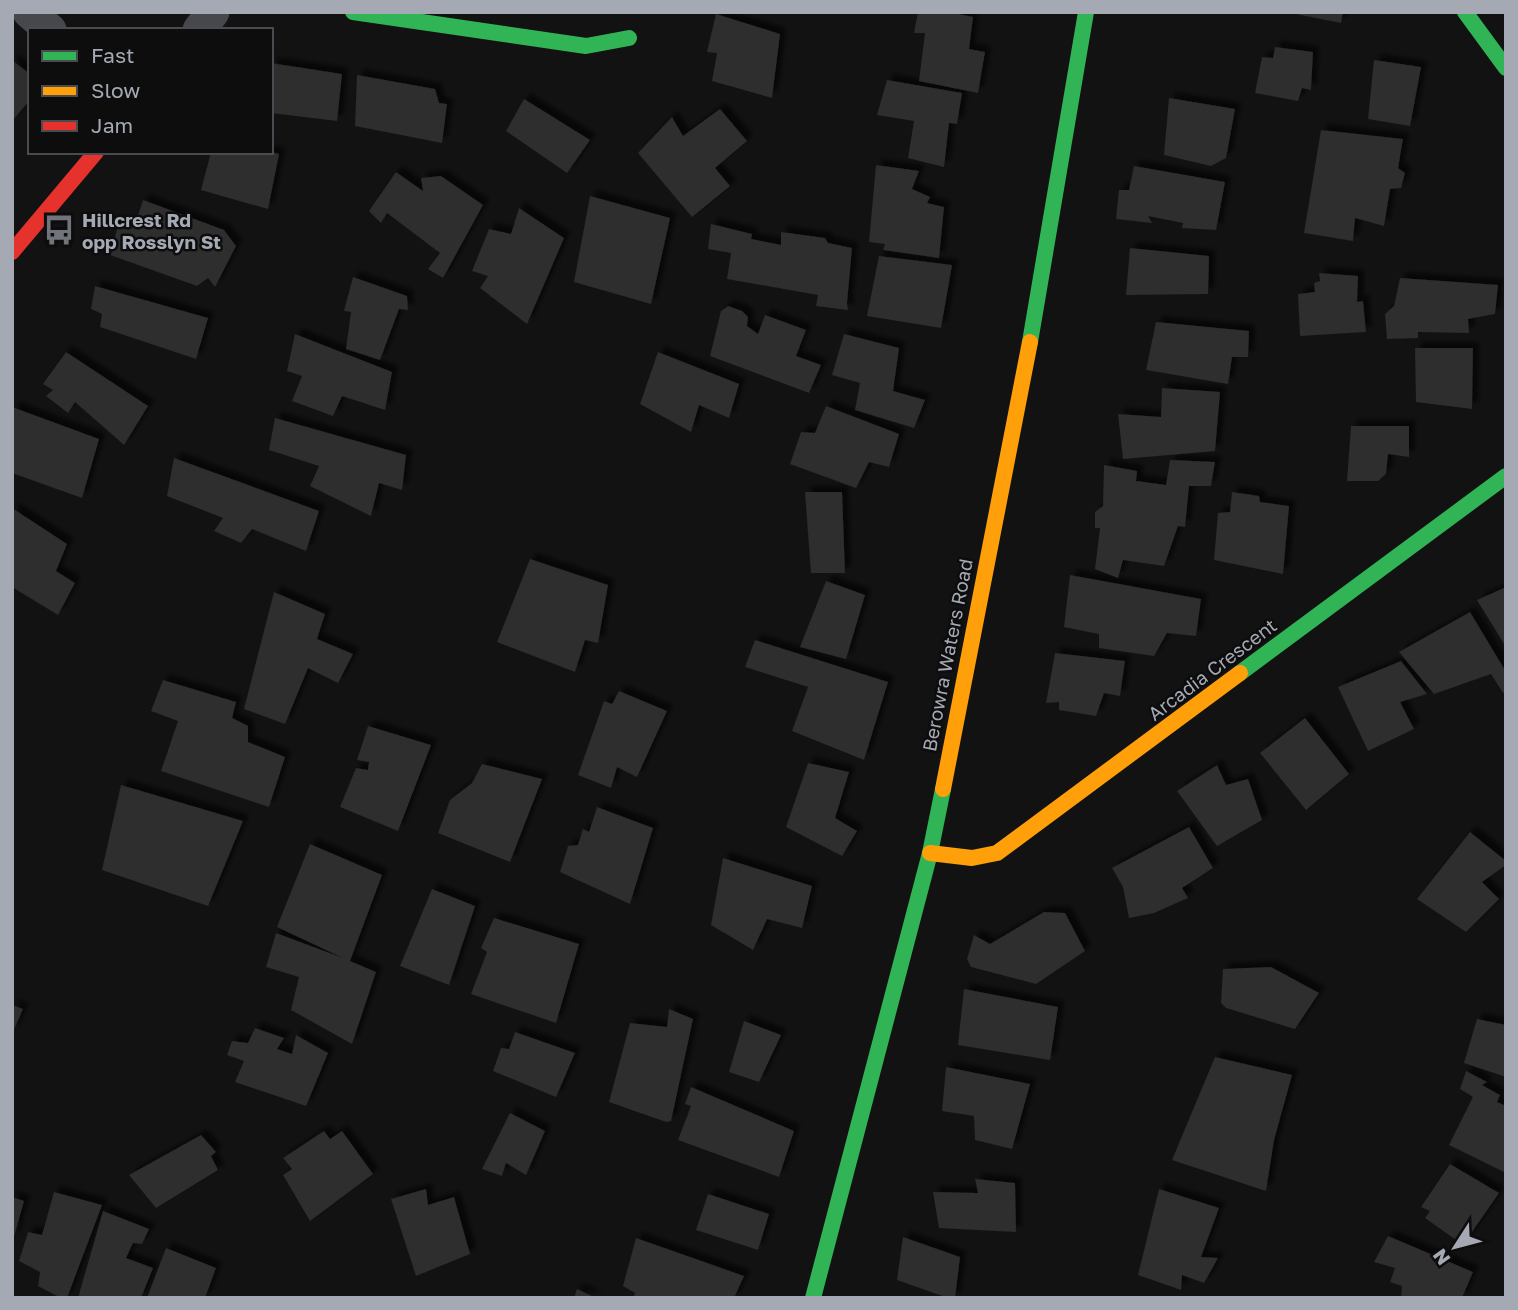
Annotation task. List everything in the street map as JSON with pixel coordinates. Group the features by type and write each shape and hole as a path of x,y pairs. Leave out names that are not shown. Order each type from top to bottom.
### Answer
{"main road":[{"path":"353,12 586,46 629,38"},
{"name":"Berowra Waters Road","path":"813,1298 930,853 1032,331 1086,12"},
{"path":"1465,12 1506,68"},
{"path":"12,252 94,154"},
{"name":"Arcadia Crescent","path":"930,853 970,860 998,853 1506,476"}],"street":[{"path":"29,12 48,28"},
{"path":"201,28 213,12"}],"building":[{"path":"918,12 949,12 973,17 969,49 985,52 978,93 919,81 925,33 914,33"},
{"path":"1286,12 1343,12 1341,23"},
{"path":"716,14 780,34 772,98 712,81 717,53 707,52"},
{"path":"1275,47 1313,52 1311,90 1302,88 1298,101 1255,93 1262,57 1273,58"},
{"path":"12,60 28,72 28,102 12,121"},
{"path":"1374,60 1421,67 1410,126 1368,119"},
{"path":"273,63 342,74 337,121 273,113"},
{"path":"357,75 435,89 439,103 447,104 442,143 355,126"},
{"path":"887,80 962,93 957,124 949,123 944,167 908,158 914,121 877,115"},
{"path":"1169,98 1235,109 1226,158 1211,166 1164,155"},
{"path":"524,99 590,140 567,173 506,131"},
{"path":"720,109 747,141 715,168 730,186 692,217 638,153 672,117 683,136"},
{"path":"1321,130 1403,139 1398,168 1405,173 1401,188 1390,189 1384,226 1355,218 1353,241 1304,233"},
{"path":"210,154 279,154 268,209 201,190"},
{"path":"876,165 919,171 912,189 930,197 927,203 944,207 939,258 883,250 885,244 869,242"},
{"path":"1134,166 1225,182 1216,230 1182,228 1183,223 1148,216 1152,223 1116,219 1119,190 1129,190"},
{"path":"396,172 423,191 421,178 441,176 483,205 443,278 428,269 440,253 387,213 381,223 369,211"},
{"path":"590,196 670,218 651,304 574,282"},
{"path":"143,200 224,230 236,246 215,287 208,278 197,286 110,255 119,222 135,225"},
{"path":"519,208 564,238 527,324 480,288 488,276 472,271 489,229 511,234"},
{"path":"711,224 752,234 751,239 781,245 781,232 825,238 828,243 852,248 848,310 816,306 818,295 727,279 731,253 708,249"},
{"path":"1130,248 1209,256 1208,294 1126,295"},
{"path":"879,256 952,265 941,328 867,316"},
{"path":"1319,273 1358,276 1357,302 1363,301 1366,332 1300,336 1298,294 1315,292 1314,283 1320,281"},
{"path":"353,277 407,296 408,310 399,309 380,360 346,349 351,312 344,311"},
{"path":"1400,278 1498,285 1495,314 1468,319 1469,333 1418,332 1418,338 1387,339 1385,314 1394,306"},
{"path":"95,286 208,318 196,359 100,327 102,314 91,309"},
{"path":"728,306 742,311 748,317 747,326 758,334 765,315 806,330 796,356 821,365 809,393 710,356 721,311"},
{"path":"1156,322 1249,331 1248,357 1232,357 1228,384 1146,370"},
{"path":"295,334 392,372 385,410 342,396 333,416 292,401 302,376 287,371"},
{"path":"844,334 899,348 893,391 925,400 914,428 855,410 860,383 832,375"},
{"path":"1415,348 1473,348 1472,409 1416,402"},
{"path":"66,352 148,406 124,445 75,402 68,413 46,396 53,390 43,384"},
{"path":"658,352 739,384 729,418 699,405 691,432 640,404"},
{"path":"1162,388 1220,392 1215,451 1123,459 1118,414 1161,417"},
{"path":"826,406 899,434 889,467 869,462 856,488 790,464 801,432 815,433"},
{"path":"12,407 99,439 82,498 12,473"},
{"path":"275,418 406,455 402,490 379,483 371,516 310,486 319,466 269,450"},
{"path":"1351,426 1409,426 1409,457 1388,454 1386,474 1378,481 1347,481"},
{"path":"174,458 319,511 306,551 252,529 241,543 214,531 223,518 167,496"},
{"path":"1170,460 1215,462 1211,486 1189,486 1185,527 1178,526 1164,566 1123,560 1118,578 1095,569 1100,528 1095,528 1095,512 1103,506 1104,465 1137,471 1136,481 1166,485"},
{"path":"805,492 842,492 845,573 811,573"},
{"path":"1232,492 1259,496 1260,502 1289,506 1283,574 1214,560 1218,513 1230,512"},
{"path":"12,508 67,544 56,571 75,583 58,615 12,587"},
{"path":"530,559 608,585 598,643 585,640 575,672 497,642"},
{"path":"1070,575 1201,599 1196,636 1167,633 1154,656 1099,648 1099,634 1064,627"},
{"path":"826,581 865,595 846,659 800,647"},
{"path":"1506,587 1506,647 1477,600"},
{"path":"274,592 325,614 317,639 353,654 338,683 308,668 285,724 244,709"},
{"path":"1470,612 1506,672 1506,690 1503,693 1491,674 1434,694 1399,652"},
{"path":"755,640 888,682 864,760 792,731 808,687 745,667"},
{"path":"1055,653 1125,661 1120,696 1104,693 1096,716 1059,710 1059,702 1046,703"},
{"path":"1401,661 1427,694 1400,702 1414,729 1368,751 1338,687"},
{"path":"163,680 236,702 232,718 248,726 248,742 285,757 269,807 161,771 178,721 151,711"},
{"path":"619,691 667,711 637,777 617,767 611,788 578,775 604,701 612,704"},
{"path":"1305,718 1349,774 1306,810 1260,753"},
{"path":"368,726 431,745 398,831 340,807 356,768 368,770 369,762 357,760"},
{"path":"808,763 849,772 835,818 857,831 842,856 786,827"},
{"path":"482,764 542,779 510,862 438,833 450,800 472,783"},
{"path":"1217,765 1226,785 1248,779 1262,820 1217,846 1177,791"},
{"path":"121,785 243,821 208,906 102,870"},
{"path":"597,807 653,828 630,904 560,872 568,846 578,845 583,829 589,832"},
{"path":"1189,827 1213,868 1182,888 1188,898 1154,913 1129,918 1123,887 1112,868"},
{"path":"1470,832 1506,861 1506,865 1482,882 1499,899 1466,932 1417,899"},
{"path":"310,844 382,875 350,961 376,972 352,1044 291,1010 299,977 266,967 276,933 343,958 277,927"},
{"path":"723,858 812,886 802,928 767,919 753,950 711,925"},
{"path":"432,889 475,906 449,985 400,966"},
{"path":"1044,912 1065,913 1085,951 1036,984 971,967 967,959 974,935 990,944"},
{"path":"494,918 579,944 556,1023 471,994 487,952 481,948"},
{"path":"1271,967 1319,993 1295,1029 1226,1008 1221,1003 1223,969"},
{"path":"964,989 1058,1007 1050,1060 958,1045"},
{"path":"12,1005 23,1009 12,1034"},
{"path":"669,1009 693,1019 671,1121 666,1122 609,1102 630,1023 667,1027"},
{"path":"1477,1019 1506,1025 1506,1077 1464,1063"},
{"path":"744,1021 781,1035 759,1082 729,1072"},
{"path":"255,1028 284,1038 277,1049 292,1054 296,1035 328,1053 306,1106 235,1082 244,1061 227,1055 232,1041 248,1043"},
{"path":"515,1032 575,1053 556,1097 493,1071 501,1048 509,1049"},
{"path":"1215,1057 1292,1075 1274,1140 1266,1191 1172,1160"},
{"path":"946,1067 1030,1084 1012,1149 975,1140 974,1116 942,1111"},
{"path":"1466,1071 1487,1082 1482,1085 1500,1095 1497,1102 1506,1106 1506,1173 1449,1145 1473,1097 1460,1089"},
{"path":"691,1087 794,1131 779,1177 678,1140 691,1106 685,1104"},
{"path":"510,1113 545,1131 526,1175 506,1163 502,1176 482,1169"},
{"path":"324,1131 330,1139 342,1131 373,1174 310,1221 283,1175 292,1169 283,1158"},
{"path":"201,1135 216,1152 211,1156 218,1170 156,1208 129,1175"},
{"path":"1450,1164 1499,1193 1463,1245 1425,1218 1430,1211 1421,1207"},
{"path":"975,1179 1015,1183 1016,1232 939,1228 933,1192 978,1193"},
{"path":"426,1189 428,1205 454,1197 470,1254 416,1276 391,1199"},
{"path":"1159,1189 1219,1208 1201,1257 1218,1258 1204,1283 1182,1275 1181,1290 1138,1275"},
{"path":"54,1192 102,1205 67,1298 61,1298 38,1286 40,1272 19,1261 28,1232 42,1235"},
{"path":"708,1194 769,1214 758,1250 696,1230"},
{"path":"12,1197 24,1201 13,1240 12,1240"},
{"path":"103,1211 149,1229 142,1244 133,1243 126,1258 153,1268 141,1298 78,1298"},
{"path":"1388,1236 1473,1272 1462,1298 1401,1297 1402,1286 1390,1282 1395,1268 1374,1262"},
{"path":"903,1237 960,1257 955,1298 897,1280"},
{"path":"636,1238 744,1276 734,1298 633,1298 635,1293 623,1286"},
{"path":"166,1248 216,1268 205,1298 147,1298"},
{"path":"577,1289 596,1298 574,1298"}],"traffic: fast":[{"path":"353,12 586,46 629,38"},
{"path":"1030,342 1086,12"},
{"path":"1465,12 1506,68"},
{"path":"1240,673 1506,476"},
{"path":"813,1298 930,853 943,789"}],"traffic: slow":[{"path":"943,789 1030,342"},
{"path":"930,853 972,858 997,853 1240,673"}],"traffic: jam":[{"path":"12,252 94,154"}],"place":[{"name":"Hillcrest Rd opp Rosslyn St","path":"59,230"}]}
